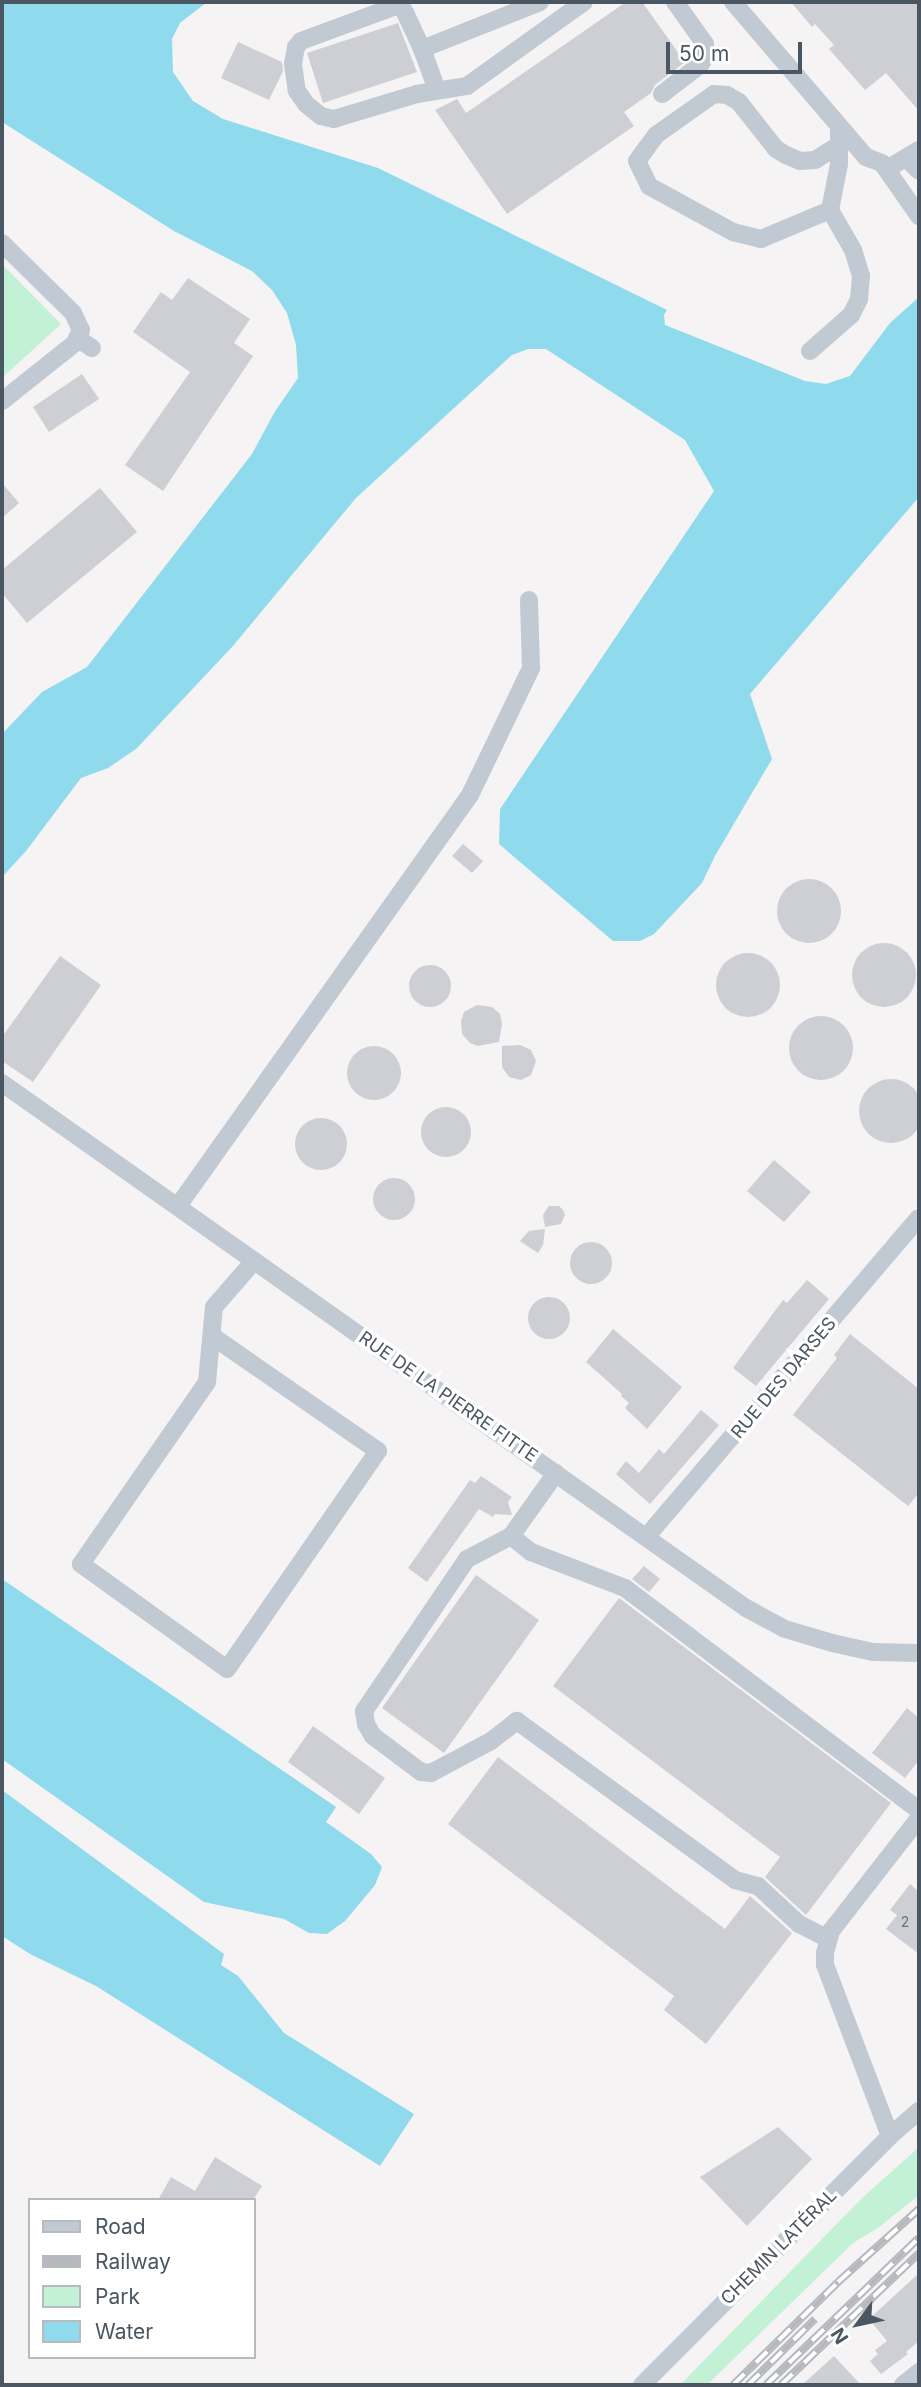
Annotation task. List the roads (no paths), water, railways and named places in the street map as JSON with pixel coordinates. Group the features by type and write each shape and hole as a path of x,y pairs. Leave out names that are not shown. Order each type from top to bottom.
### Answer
{"street":[{"path":"422,49 540,2"},
{"path":"437,90 406,14 402,8 396,6 301,41 296,47 293,64 298,90 306,104 321,116 334,119 437,90 467,86 584,2"},
{"path":"662,94 700,65 705,57 705,44 675,2"},
{"path":"739,4 866,157 883,163 919,216"},
{"path":"830,210 761,239 733,232 649,186 637,161 656,135 714,94 727,95 739,102 776,149 786,155 800,160 815,160 839,145"},
{"path":"810,351 851,316 859,299 861,276 853,250 830,210 839,164 839,126"},
{"path":"887,169 912,154 919,171"},
{"path":"2,243 73,313 85,343 75,343 2,401"},
{"path":"178,1206 470,795 531,667 529,600"},
{"name":"RUE DE LA PIERRE FITTE","path":"2,1083 746,1608 785,1629 873,1652 919,1653"},
{"name":"RUE DES DARSES","path":"647,1536 919,1218"},
{"path":"212,1336 378,1451 227,1669 81,1564 207,1382 212,1316 217,1301 254,1261"},
{"path":"556,1472 511,1536 467,1559 364,1711 366,1724 373,1736 421,1772 432,1773 491,1741 517,1721 735,1880 758,1886 799,1924 828,1939"},
{"path":"511,1536 531,1552 625,1588 919,1810"},
{"path":"890,2136 825,1965 828,1939 919,1818"},
{"name":"CHEMIN LATÉRAL","path":"642,2385 890,2136 919,2111"},
{"path":"903,2385 919,2372"}],"water":[{"path":"2,2 207,2 180,23 172,39 173,72 193,101 223,119 378,168 667,310 664,315 665,325 805,381 826,384 850,376 890,323 919,297 919,497 750,694 772,759 702,883 654,934 640,941 613,941 499,844 500,809 714,491 685,440 546,349 528,349 512,355 356,498 232,647 136,749 108,768 81,778 26,851 2,877 2,734 42,692 87,667 252,454 274,413 298,378 296,345 287,313 272,290 252,271 174,231 2,122"},
{"path":"2,1579 336,1807 326,1822 371,1854 382,1867 375,1885 345,1921 327,1934 309,1933 284,1919 204,1902 2,1759"},
{"path":"2,1790 224,1954 221,1965 238,1976 284,2033 414,2114 380,2166 96,1986 30,1954 2,1936"}],"railway":[{"path":"733,2385 838,2282 919,2209"},
{"path":"766,2385 919,2238"},
{"path":"781,2385 919,2253"},
{"path":"748,2385 815,2319"}]}
